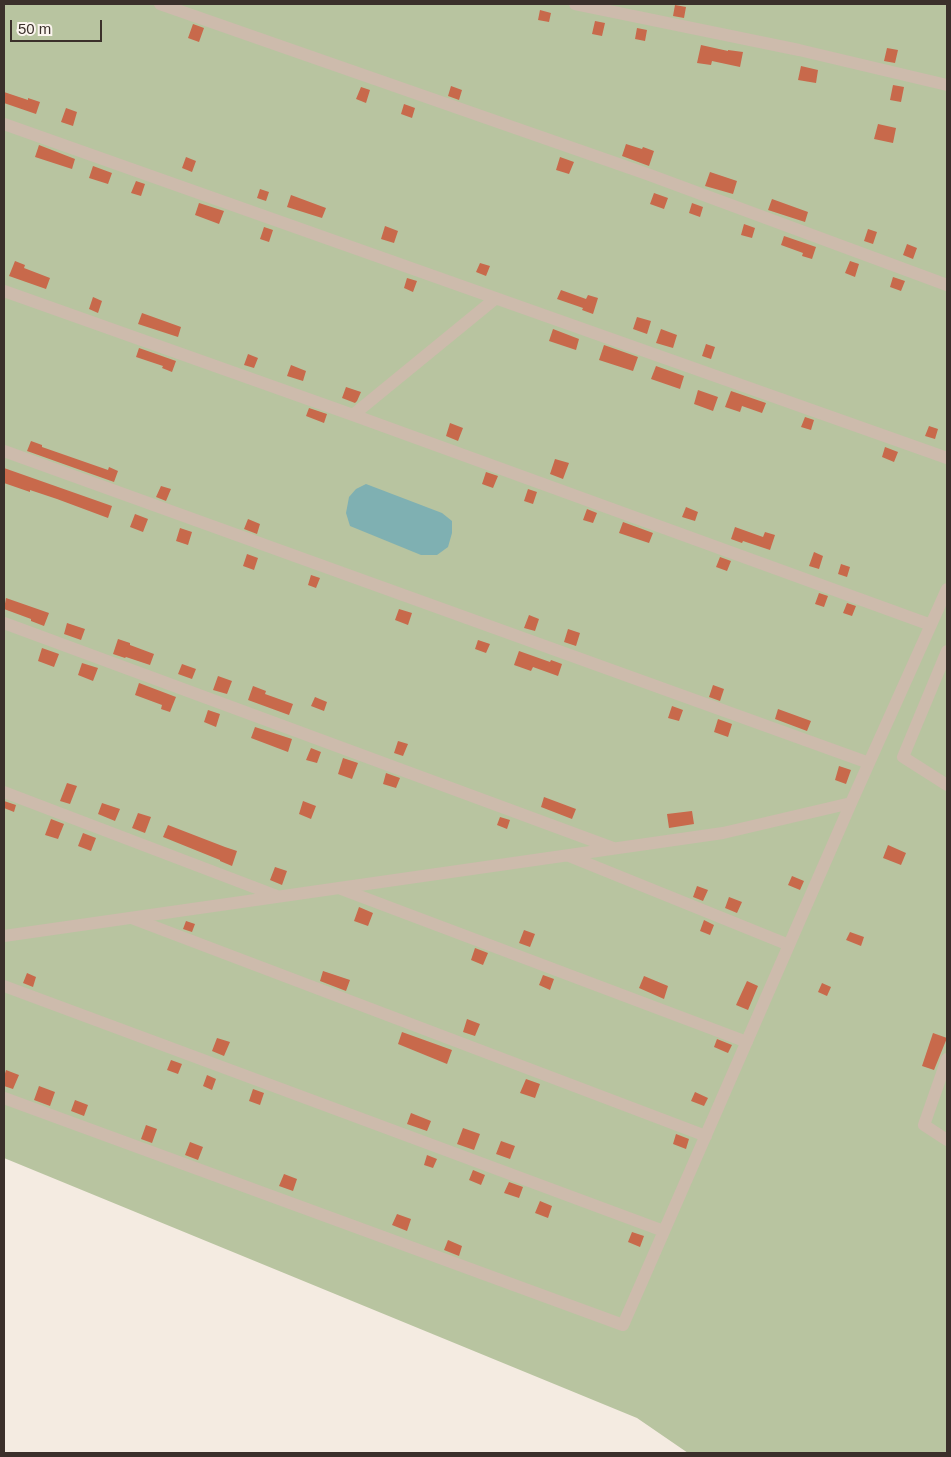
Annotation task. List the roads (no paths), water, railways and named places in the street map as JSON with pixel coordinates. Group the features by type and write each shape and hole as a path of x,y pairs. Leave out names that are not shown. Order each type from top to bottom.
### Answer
{"street":[{"path":"160,4 647,174 947,285"},
{"path":"576,4 799,50 947,85"},
{"path":"4,124 947,458"},
{"path":"4,291 353,415 931,625"},
{"path":"353,415 496,298"},
{"path":"4,451 869,763"},
{"path":"4,1098 624,1325 851,803 947,589"},
{"path":"4,623 615,848"},
{"path":"947,651 903,757 947,785"},
{"path":"4,792 279,896"},
{"path":"4,936 723,833 851,803"},
{"path":"567,855 789,945"},
{"path":"339,888 747,1042"},
{"path":"131,918 706,1136"},
{"path":"4,986 664,1231"},
{"path":"947,1059 924,1125 947,1140"}],"water":[{"path":"366,484 442,513 452,521 452,533 448,547 437,555 421,555 350,526 346,513 349,497 356,489"}]}
